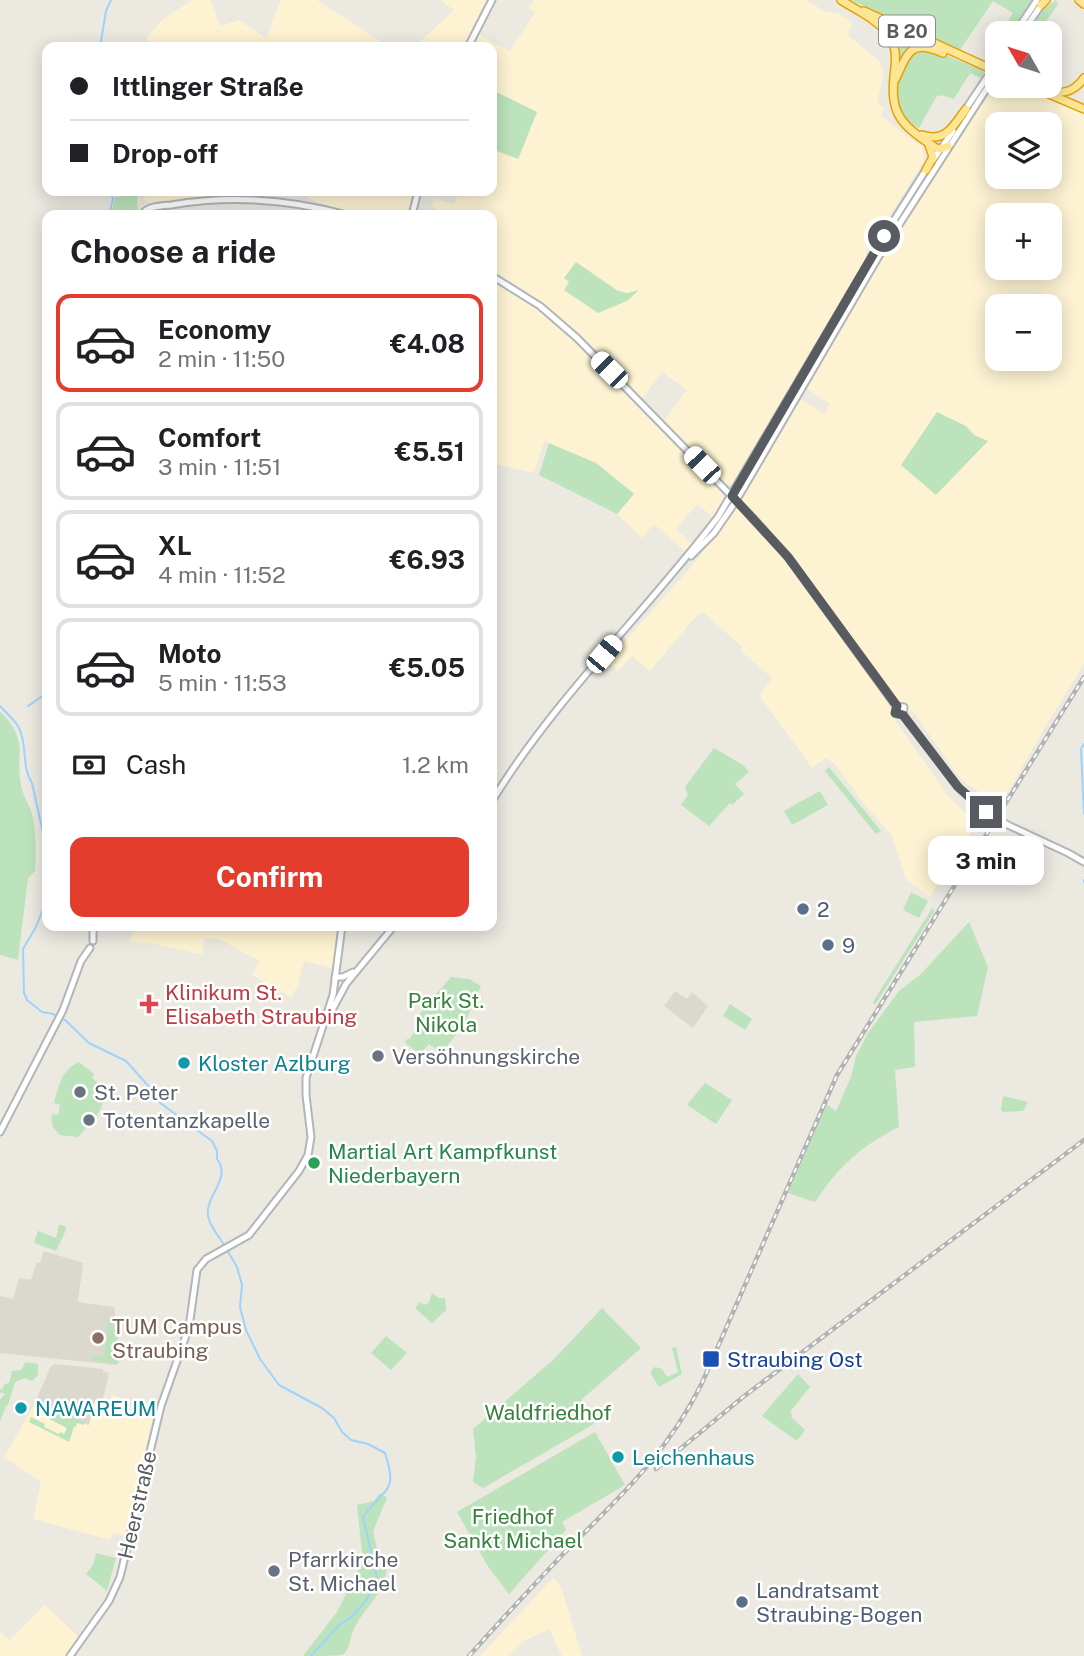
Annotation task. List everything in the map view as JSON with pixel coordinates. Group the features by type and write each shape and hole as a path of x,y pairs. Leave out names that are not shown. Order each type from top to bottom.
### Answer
{"highway":[{"name":"B 20","path":"842,0 985,66"},
{"path":"842,0 876,23 889,36 896,58 892,87 896,112 902,121 918,134 943,149"},
{"path":"1079,0 1084,4"},
{"path":"892,87 907,56 919,46 928,46 960,60 975,62"},
{"path":"1062,92 1076,87 1084,78"},
{"path":"1058,98 1084,109"},
{"path":"927,140 946,134 966,109"},
{"path":"926,170 933,154 927,140"}],"street":[{"path":"471,42 492,0"},
{"path":"1025,21 1042,1"},
{"path":"1030,21 1042,1"},
{"path":"497,794 536,735 686,560 734,498 985,80"},
{"path":"734,498 884,236 926,170 985,89"},
{"path":"155,210 188,202 248,199 324,210"},
{"path":"497,279 540,306 571,332 788,557 897,706 904,707 903,715 958,787 986,812 1083,862"},
{"path":"0,1132 63,1010 78,967 90,949 96,947 93,931"},
{"path":"325,1021 341,931"},
{"path":"325,1021 359,968 390,931"},
{"path":"335,976 349,976 359,968"},
{"name":"Heerstraße","path":"70,1656 109,1601 120,1577 161,1406 189,1327 195,1275 201,1262 234,1245 255,1228 307,1160 311,1137 306,1078 325,1021"}],"shaded area":[{"path":"192,0 211,0 220,26 239,20 266,38 281,0 317,0 381,42 146,42 162,20"},
{"path":"440,0 486,0 465,42 419,42 454,10"},
{"path":"534,0 806,0 826,12 838,13 852,23 848,35 879,61 884,73 877,103 884,107 881,116 922,147 924,158 919,169 874,241 867,243 866,259 735,483 731,485 664,420 687,390 662,372 642,398 571,326 523,289 497,274 497,210 439,210 431,207 434,198 454,204 457,196 497,196 497,151 519,158 537,112 497,92 497,44 510,51 535,13 528,8"},
{"path":"479,35 493,42 476,42"},
{"path":"986,98 1047,98 1084,113 1084,664 1000,806 967,784 956,773 912,710 895,720 948,796 976,824 930,897 906,879 892,836 835,764 826,758 812,768 761,698 760,695 772,678 703,612 650,671 632,656 618,671 607,661 690,568 733,514 801,399 824,414 830,404 807,389 888,248"},
{"path":"144,196 267,196 203,197 151,204"},
{"path":"306,196 413,196 408,210 342,210"},
{"path":"497,284 549,318 573,340 724,495 723,502 713,517 697,504 676,529 692,544 686,552 654,524 642,538 617,514 634,493 596,463 544,441 534,473 497,464"},
{"path":"133,931 337,931 332,968 304,961 298,985 291,997 252,975 259,961 221,940 205,938 202,954 130,942"},
{"path":"675,991 687,999 692,992 708,1006 693,1028 664,1006"},
{"path":"44,1251 83,1263 78,1302 114,1307 121,1360 117,1365 0,1353 0,1296 13,1299 19,1278 31,1280"},
{"path":"55,1364 103,1369 103,1372 109,1373 102,1402 95,1400 89,1425 35,1403 51,1366"},
{"path":"112,1395 122,1398 119,1408 153,1417 125,1536 113,1533 110,1540 33,1519 41,1482 4,1457 35,1403 89,1425 95,1400 111,1402"},
{"path":"553,1578 562,1590 582,1656 562,1656 549,1629 524,1641 509,1656 480,1656"},
{"path":"45,1605 78,1636 65,1656 0,1656 0,1632 10,1640"}],"green space":[{"path":"851,0 1032,0 1018,21 1008,21 1013,13 993,1 960,50"},
{"path":"1056,0 1058,4 1046,21 1036,21 1044,9"},
{"path":"878,22 924,43 918,45 897,73 898,54"},
{"path":"927,48 985,71 981,78 970,73 954,99 941,95 936,97 919,128 908,120 897,97 900,72 906,61"},
{"path":"497,92 537,112 518,159 497,151"},
{"path":"137,196 138,210 112,210 115,197"},
{"path":"576,262 618,291 627,293 639,290 627,301 598,313 564,290 569,282 564,278"},
{"path":"937,412 966,426 974,435 988,441 936,495 901,465"},
{"path":"549,443 596,463 634,494 617,514 539,475"},
{"path":"0,711 18,739 21,786 31,811 35,834 35,871 28,878 18,960 0,955"},
{"path":"714,748 743,765 749,772 735,784 744,794 732,805 730,803 709,826 681,805 688,795 685,787"},
{"path":"829,767 881,831 876,834 825,771"},
{"path":"820,791 828,805 792,825 784,811"},
{"path":"911,892 928,901 919,918 903,910"},
{"path":"933,907 934,912 875,1005 873,1002"},
{"path":"969,922 988,967 977,1016 914,1022 915,1067 895,1070 899,1127 852,1158 815,1202 788,1193 826,1104 836,1111 851,1077 856,1056 868,1033 899,991 921,974"},
{"name":"Park St. Nikola","path":"451,977 469,979 481,986 464,1025 441,1053 429,1044 420,1054 405,1043 422,1018 419,1015"},
{"path":"730,1004 752,1019 745,1030 723,1016"},
{"path":"79,1062 94,1074 92,1077 99,1086 103,1102 96,1116 78,1137 60,1135 52,1123 52,1114 58,1115 60,1105 54,1103 64,1074"},
{"path":"705,1083 732,1100 716,1124 687,1105"},
{"path":"1003,1096 1028,1102 1023,1111 1003,1112"},
{"path":"59,1225 65,1226 66,1230 56,1251 34,1243 38,1231 56,1238"},
{"path":"432,1293 439,1298 445,1298 446,1310 432,1323 415,1308 420,1302 424,1305 429,1303"},
{"name":"Waldfriedhof","path":"602,1308 641,1348 581,1400 594,1424 483,1488 473,1482 476,1457 473,1429 553,1360"},
{"path":"109,1320 113,1320 120,1360 117,1364 91,1360 92,1356 104,1357"},
{"path":"386,1336 407,1353 391,1370 371,1353"},
{"path":"676,1347 682,1374 659,1387 651,1374 652,1369 662,1369 667,1377 678,1372 672,1348"},
{"path":"25,1362 38,1364 38,1375 32,1381 24,1378 15,1382 0,1421 0,1400 5,1394 0,1392 0,1389 9,1383 12,1371 22,1370"},
{"path":"798,1374 810,1387 790,1412 791,1417 805,1430 797,1441 762,1416"},
{"path":"53,1410 85,1423 77,1423 69,1442 29,1422 31,1417 45,1424 44,1427 64,1434 67,1428 49,1419"},
{"name":"Friedhof Sankt Michael","path":"595,1432 625,1485 562,1522 566,1530 509,1594 487,1565 457,1512"},
{"path":"380,1493 387,1498 373,1531 378,1553 387,1569 381,1588 357,1622 348,1648 342,1655 303,1656 337,1612 363,1561 357,1505 374,1501"},
{"path":"96,1553 116,1558 107,1591 86,1574 93,1565"}],"waterway":[{"path":"101,42 106,11 111,0"},
{"path":"110,210 112,196"},
{"path":"28,706 42,696"},
{"path":"0,706 15,722 22,735 27,770 42,828"},
{"path":"1084,744 1081,749 1084,814"},
{"path":"42,912 23,949 24,993 27,1000 42,1012 65,1020 89,1043 126,1061 159,1102 212,1141 222,1173 210,1201 208,1216 224,1245"},
{"path":"227,1250 237,1267 242,1285 240,1307 246,1330 260,1359 279,1385 322,1408 334,1418 342,1432 351,1440 368,1444 385,1453 389,1467 387,1490 363,1517 377,1577 373,1589 365,1602 349,1619 340,1624 311,1656"}],"railway":[{"path":"469,1656 640,1474 673,1432 702,1383 837,1075 1084,677"},
{"path":"656,1469 743,1397 1084,1140"}],"place":[{"name":"2","path":"803,909"},
{"name":"9","path":"828,945"},
{"name":"Klinikum St. Elisabeth Straubing","path":"149,1004"},
{"name":"Versöhnungskirche","path":"378,1056"},
{"name":"Kloster Azlburg","path":"184,1063"},
{"name":"St. Peter","path":"80,1092"},
{"name":"Totentanzkapelle","path":"89,1120"},
{"name":"Martial Art Kampfkunst Niederbayern","path":"314,1163"},
{"name":"TUM Campus Straubing","path":"98,1338"},
{"name":"Straubing Ost","path":"711,1359"},
{"name":"NAWAREUM","path":"21,1408"},
{"name":"Leichenhaus","path":"618,1457"},
{"name":"Pfarrkirche St. Michael","path":"274,1571"},
{"name":"Landratsamt Straubing-Bogen","path":"742,1602"}],"route":[{"path":"884,236 732,496 788,557 897,706 895,713 903,715 948,776 986,812"}]}
